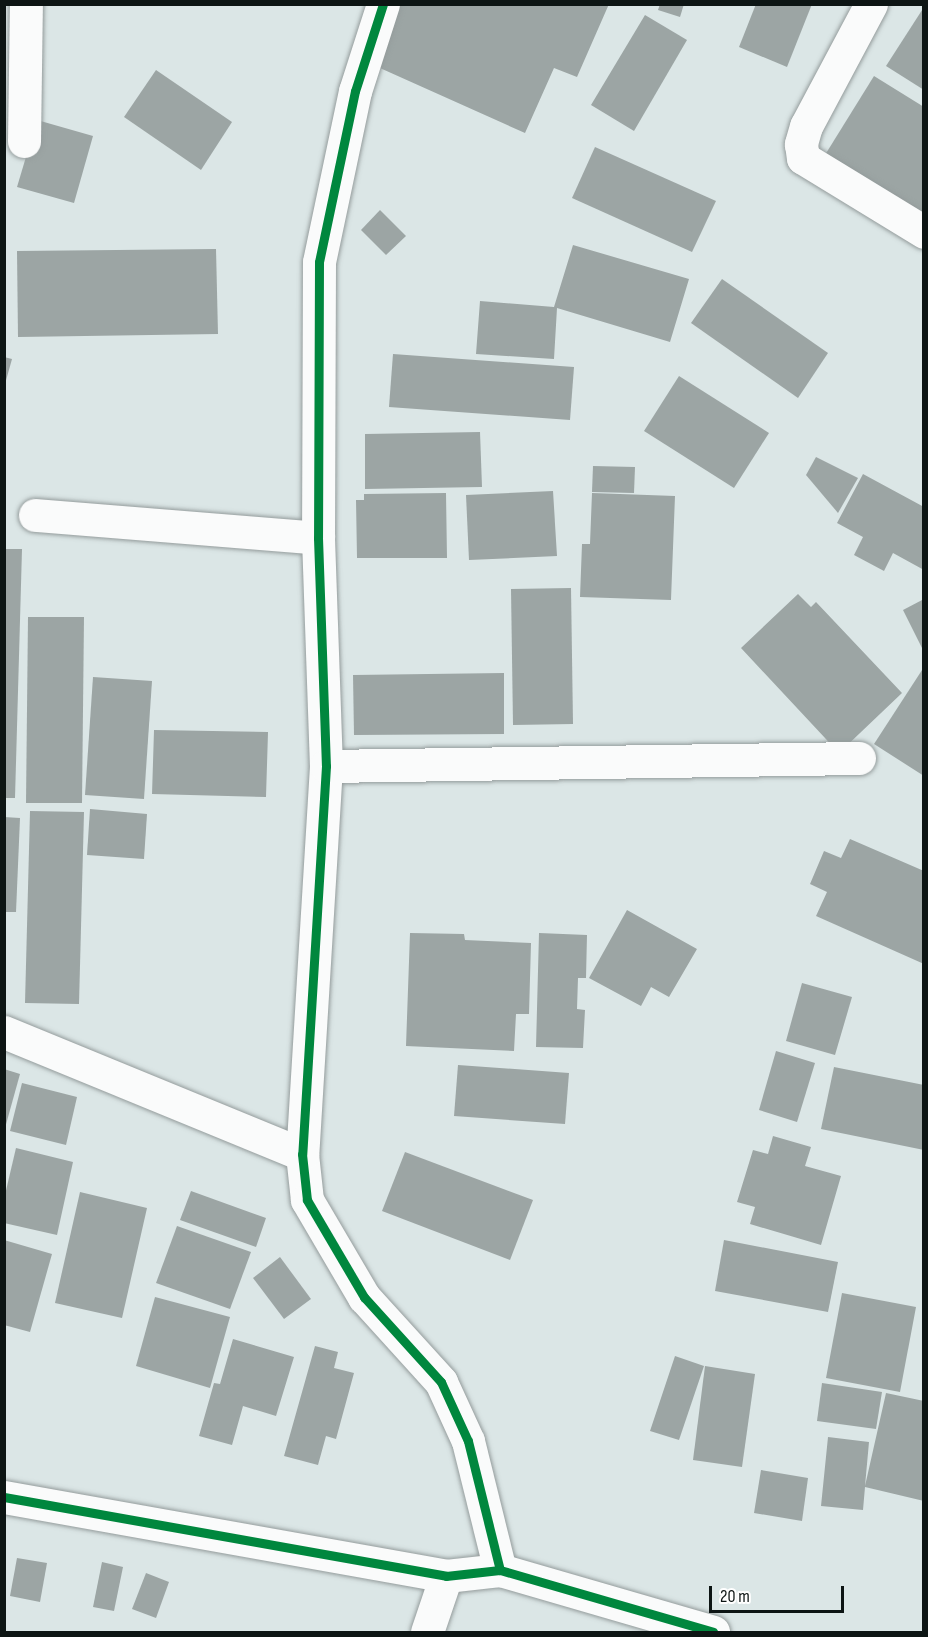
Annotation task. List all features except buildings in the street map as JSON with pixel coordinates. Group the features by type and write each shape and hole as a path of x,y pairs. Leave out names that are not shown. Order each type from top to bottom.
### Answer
{"street":[{"path":"24,141 26,4"},
{"path":"383,4 356,91 320,262 318,538 326,766 302,1154 307,1200 364,1297 441,1382 468,1441 500,1570"},
{"path":"871,4 806,126 801,144 803,158 924,232"},
{"path":"35,514 318,538"},
{"path":"326,766 859,758"},
{"path":"4,1032 302,1154"},
{"path":"4,1497 446,1576 500,1570 713,1632"},
{"path":"427,1632 446,1576"}],"cycle path":[{"path":"383,4 355,91 319,262 318,538 326,766 302,1154 307,1200 364,1297 441,1382 468,1441 500,1570"},
{"path":"4,1497 446,1576 500,1570 713,1632"}]}
